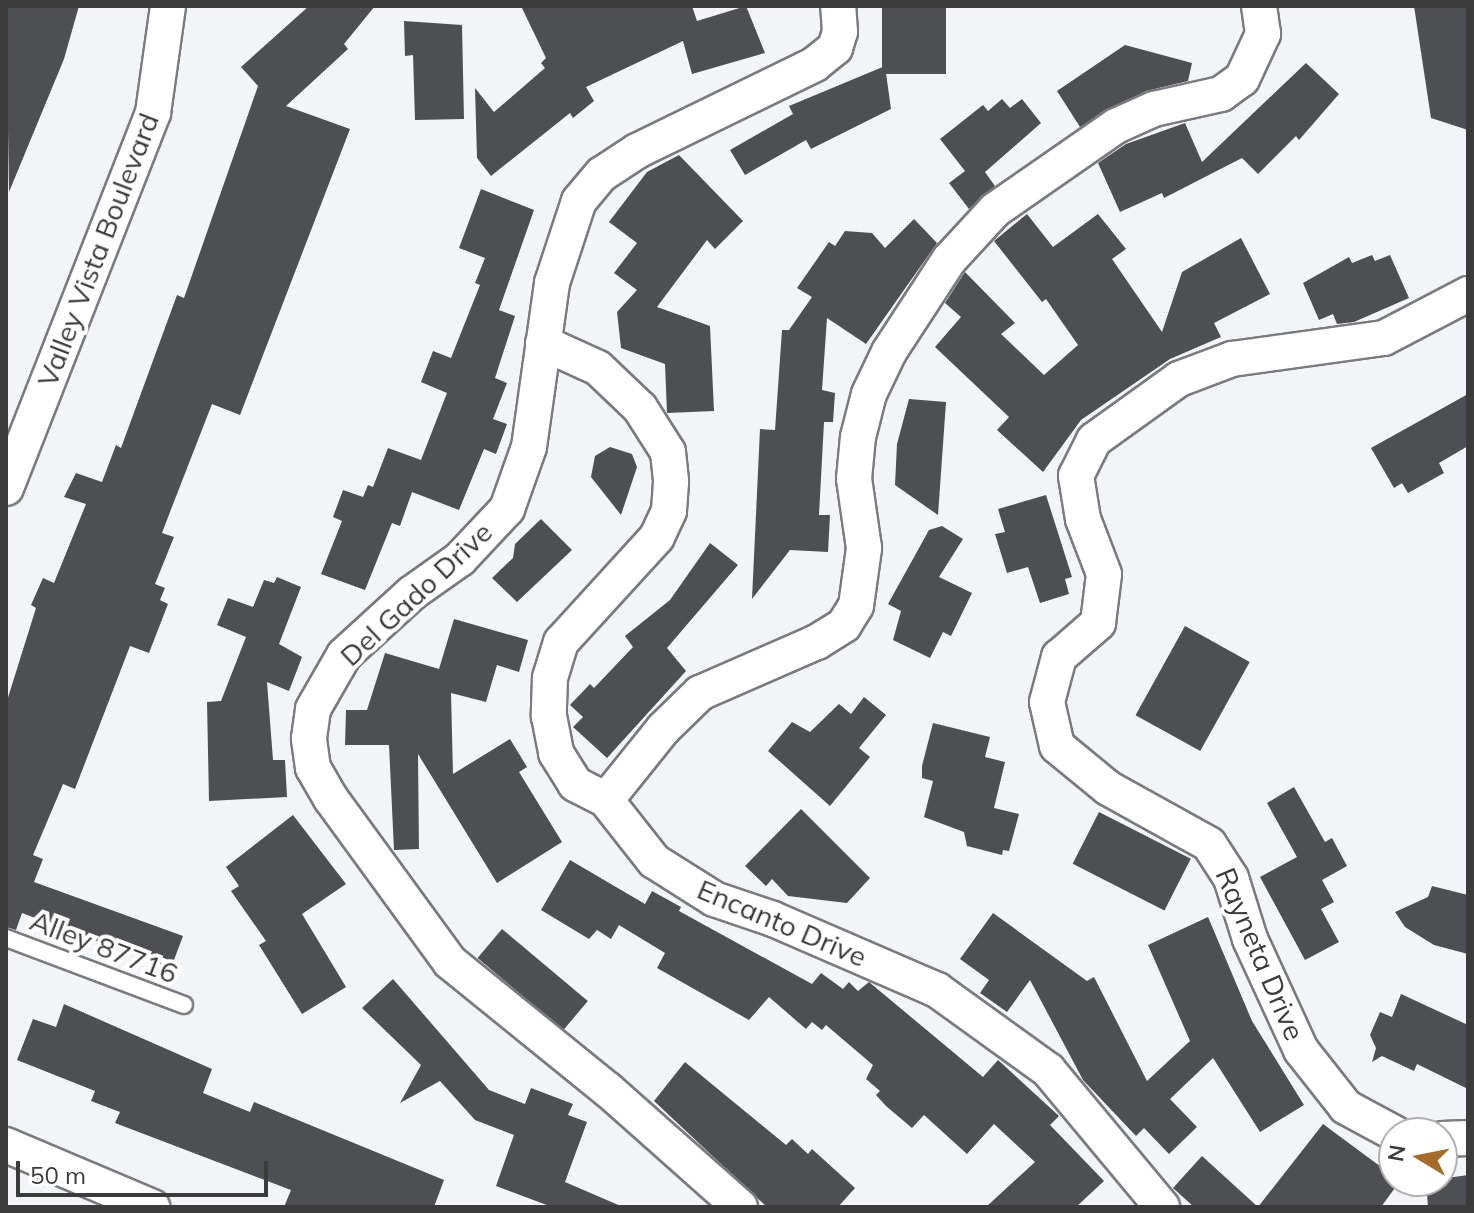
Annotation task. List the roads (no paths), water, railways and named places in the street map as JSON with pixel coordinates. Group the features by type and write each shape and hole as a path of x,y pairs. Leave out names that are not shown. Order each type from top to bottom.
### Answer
{"street":[{"name":"Valley Vista Boulevard","path":"6,488 153,113 168,6"},
{"name":"Del Gado Drive","path":"740,1207 608,1090 450,962 313,768 313,709 344,655 412,593 460,559 507,509 529,447 543,343 564,234 579,201 602,174 648,145 815,64 835,48 840,32 838,6"},
{"path":"543,343 572,353 618,385 668,452 669,511 657,537 561,642 550,678 549,716 556,753 575,784 606,800 700,693 817,642 844,625 856,606 864,548 854,479 869,394 905,324 949,260 995,210 1116,126 1154,109 1221,94 1242,79 1263,34 1259,6"},
{"name":"Rayneta Drive","path":"1378,1124 1346,1107 1301,1050 1250,939 1231,878 1209,844 1108,788 1057,746 1047,702 1059,657 1098,623 1104,574 1083,519 1076,476 1094,440 1179,379 1232,359 1384,338 1468,294"},
{"name":"Encanto Drive","path":"606,800 654,861 714,899 773,919 937,990 1048,1070 1162,1207"},
{"path":"6,1145 152,1207"}],"lane":[{"name":"Alley 87716","path":"6,938 184,1005"}]}
